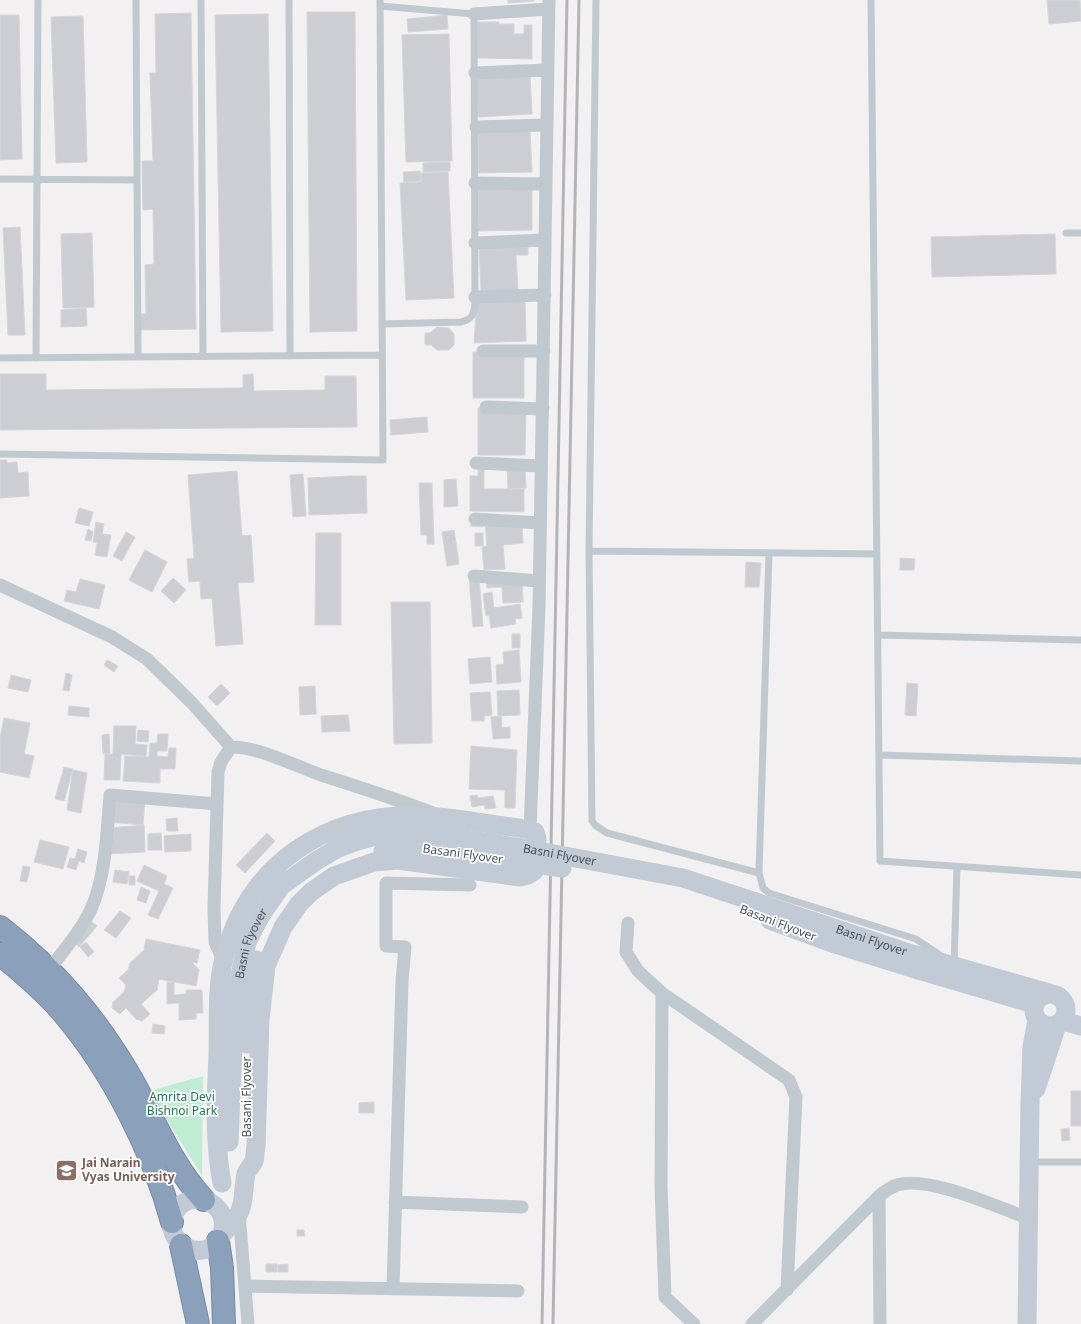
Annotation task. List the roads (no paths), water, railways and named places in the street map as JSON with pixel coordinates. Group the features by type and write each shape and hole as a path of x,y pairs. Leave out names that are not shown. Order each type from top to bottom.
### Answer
{"highway":[{"path":"0,927 50,970 90,1014 131,1078 186,1178 208,1201"},
{"path":"0,954 24,973 64,1013 89,1047 126,1108 157,1172 172,1222"},
{"path":"220,1238 228,1322"},
{"path":"181,1245 198,1324"}],"street":[{"path":"474,14 549,4 542,466 530,830"},
{"path":"475,72 548,70"},
{"path":"476,127 547,125"},
{"path":"475,183 546,184"},
{"path":"475,243 545,240"},
{"path":"475,297 545,295"},
{"path":"483,351 544,351"},
{"path":"486,407 543,409"},
{"path":"476,463 542,466"},
{"path":"475,519 540,523"},
{"path":"474,576 539,581"},
{"path":"0,585 112,637 147,659 191,702 231,747 240,747 252,750 321,775 397,799 442,817"},
{"path":"223,960 215,942 214,914 218,772 220,762 231,747"},
{"path":"50,970 74,937 91,908 104,864 110,794 217,804"},
{"path":"222,1183 215,1128 220,986 223,960 232,930 244,905 264,878 297,848 316,837 353,822 375,818 405,815 442,817 535,832 537,839 534,871 528,875 520,877 398,860 374,862 334,876 311,892 299,904 283,927 266,966 260,1019 256,1146 254,1161 246,1172"},
{"name":"Basani Flyover","path":"239,1214 243,1203 246,1172 238,1144 249,986 256,959 274,921 306,884 337,864 355,857 399,848 428,847 675,887 702,895 835,944 916,962 954,966 1063,1009"},
{"path":"393,1289 402,981 405,947 386,946 386,883 470,885"},
{"path":"628,923 626,952 638,971 662,993 789,1080 796,1097 787,1290"},
{"path":"916,962 1035,1012 1042,1025 1050,1026 1063,1009"},
{"path":"662,993 661,1187 665,1297 694,1324"},
{"path":"1027,1324 1032,1046 1035,1012 1040,996 1063,1009 1081,1026"},
{"path":"1030,1103 1039,1082 1063,1009"},
{"name":"Basani Flyover","path":"208,1201 222,1183 228,1165 238,1144"},
{"path":"752,1324 879,1196 897,1185 914,1183 940,1186 1028,1218"},
{"path":"879,1196 880,1324"},
{"path":"220,1238 223,1219 218,1208 208,1201 195,1199 183,1204 176,1211 172,1222 173,1232 181,1245 188,1249 199,1251 211,1247 220,1238 239,1214"},
{"path":"395,1202 522,1207"},
{"path":"239,1214 248,1324"},
{"path":"246,1286 518,1291"}],"lane":[{"path":"36,358 38,0"},
{"path":"136,0 138,357"},
{"path":"201,0 203,356"},
{"path":"289,0 290,356"},
{"path":"596,0 589,551 592,821 595,826 607,833 759,873"},
{"path":"871,0 880,861 1081,875"},
{"path":"0,454 383,460 382,355 380,3 474,14 476,127 474,315 469,320 382,324"},
{"path":"0,179 137,180"},
{"path":"1066,233 1081,233"},
{"path":"0,358 382,355"},
{"path":"589,551 877,554"},
{"path":"769,553 759,873 763,888 769,893 916,939 954,966"},
{"path":"878,635 1081,640"},
{"path":"879,755 1081,761"},
{"path":"954,966 957,866"},
{"path":"1029,1162 1081,1162"}],"railway":[{"path":"542,1324 567,0"},
{"path":"553,1324 579,0"}],"place":[{"name":"Jai Narain Vyas University","path":"67,1170"}],"park label":[{"name":"Amrita Devi Bishnoi Park","path":"182,1104"}]}
